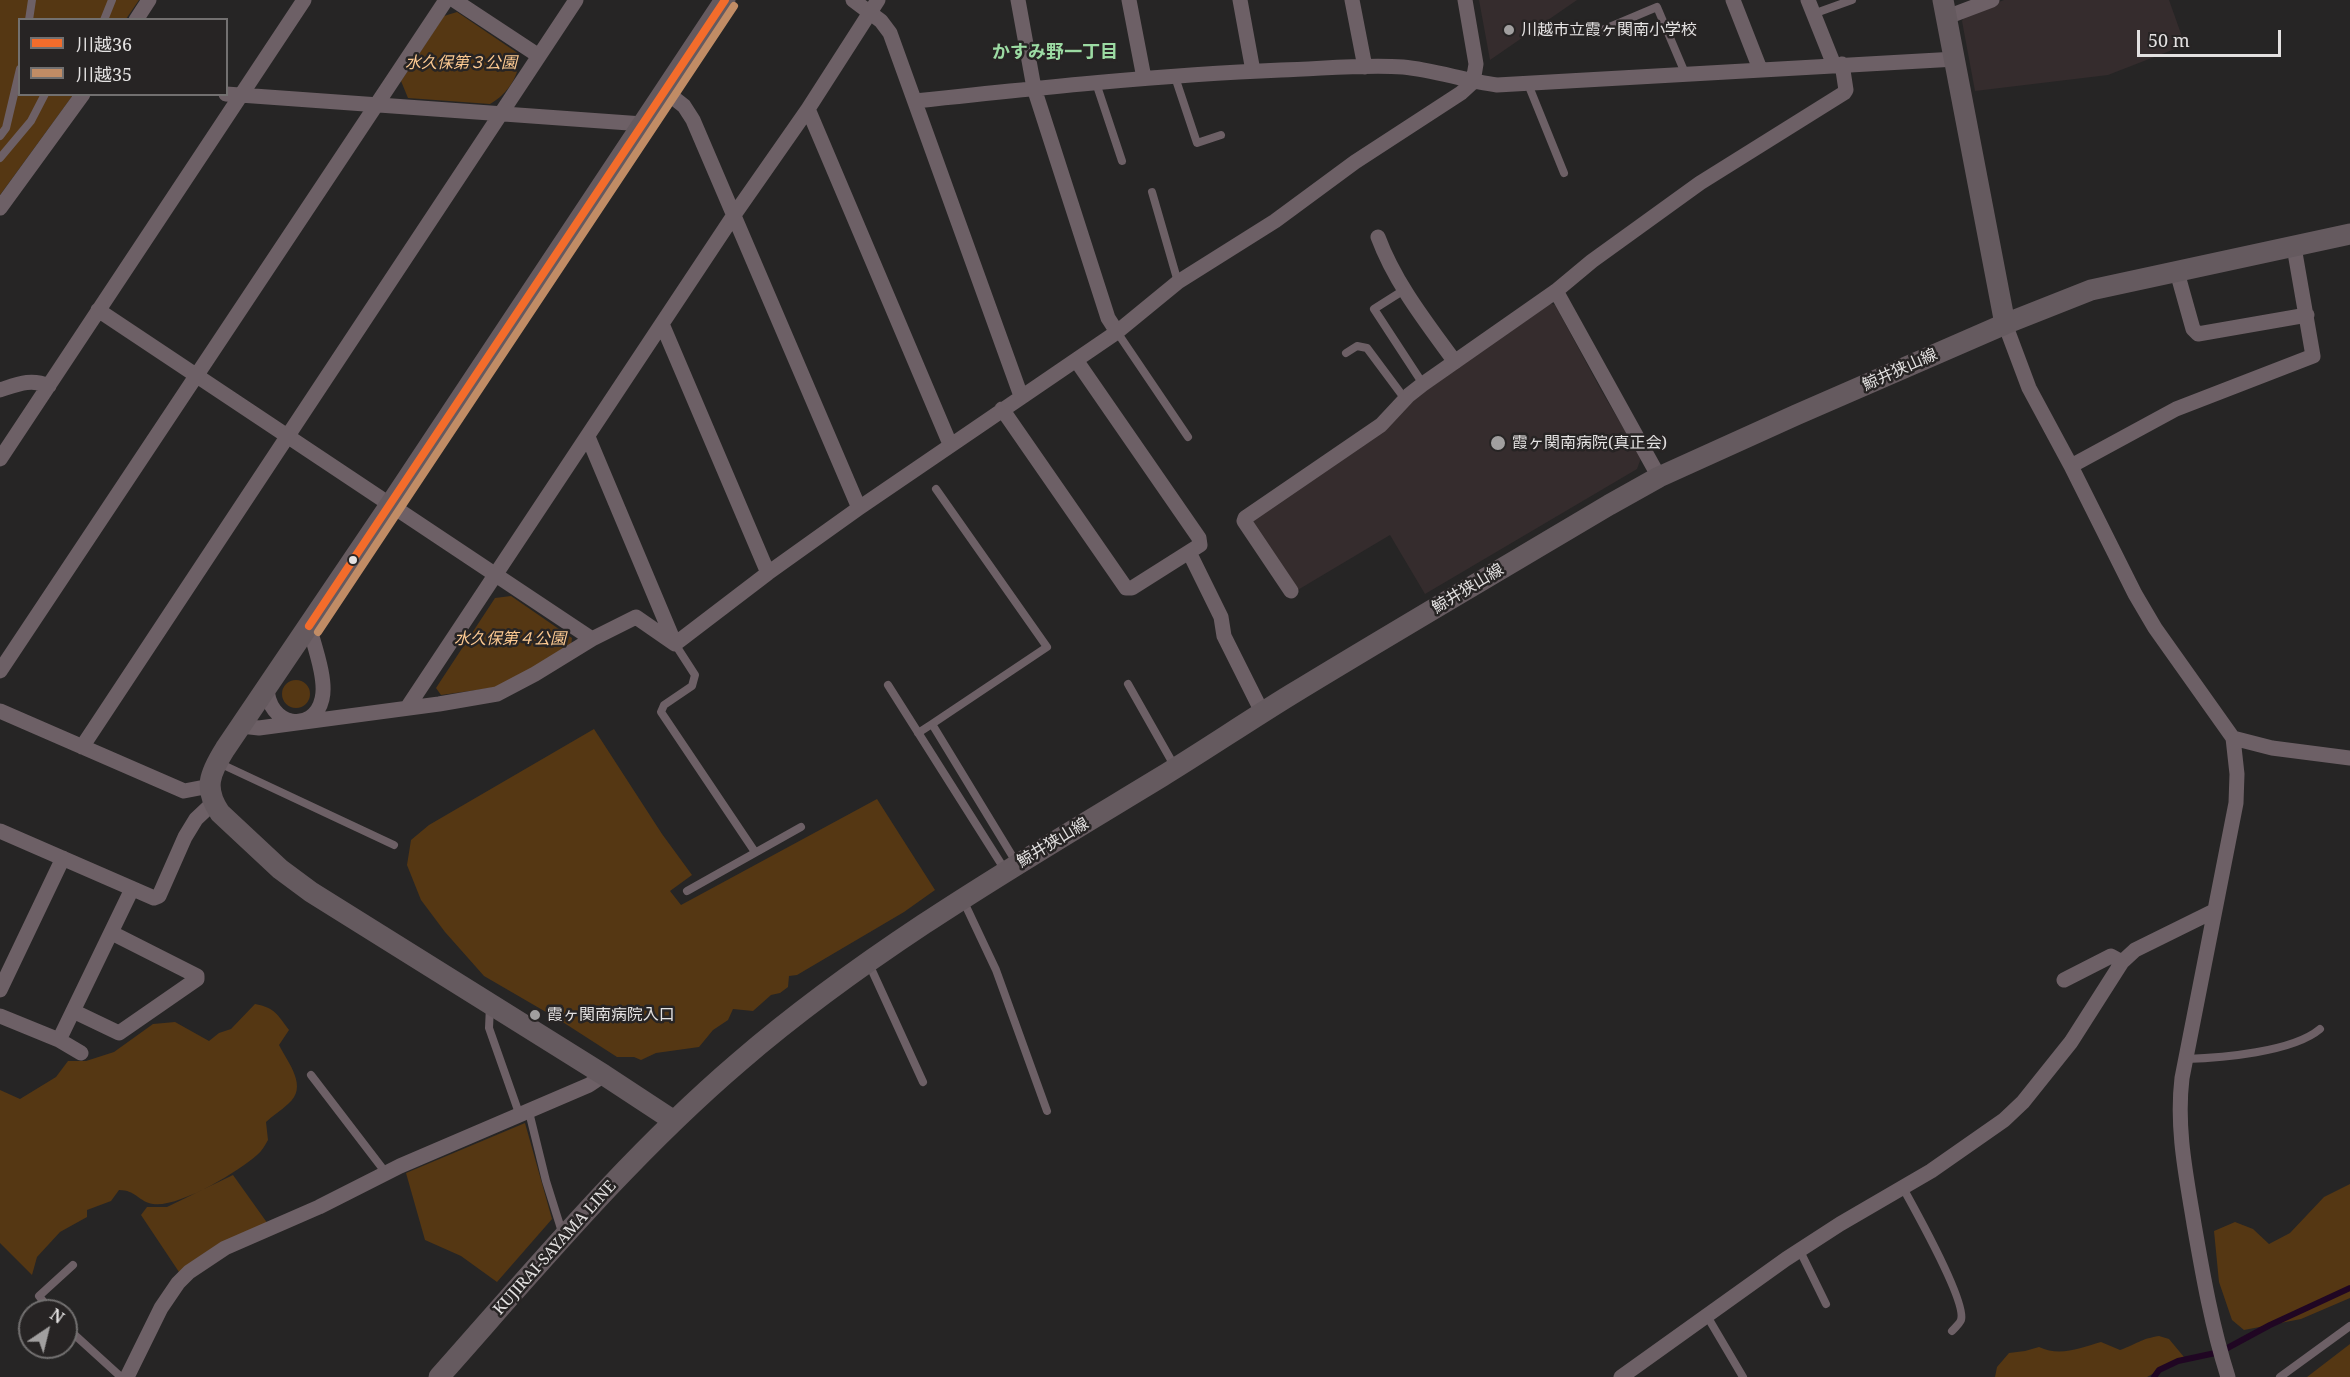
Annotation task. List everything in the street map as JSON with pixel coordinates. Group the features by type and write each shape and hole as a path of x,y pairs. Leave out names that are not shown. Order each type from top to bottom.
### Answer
{"main road":[{"path":"674,1121 303,886 280,869 237,830 211,795 217,763 725,0"},
{"path":"1945,9 2005,324"},
{"name":"鯨井狭山線","path":"674,1121 742,1059 811,1004 962,898 1358,655 1659,477 2005,324 2091,290 2350,234"},
{"name":"KUJIRAI-SAYAMA LINE","path":"439,1377 564,1237 674,1121"}],"street":[{"path":"137,18 149,0"},
{"path":"0,459 98,310 233,95 304,0"},
{"path":"0,671 446,0"},
{"path":"454,0 539,56"},
{"path":"82,747 576,0"},
{"path":"854,0 874,6 890,33 1021,396"},
{"path":"1018,0 1034,88 1108,318 1117,332"},
{"path":"1129,0 1144,78"},
{"path":"1240,0 1253,72"},
{"path":"1352,0 1365,67"},
{"path":"675,644 859,507 1117,332 1178,282 1275,221 1355,162 1461,93 1473,82 1476,64 1465,0"},
{"path":"1733,0 1760,69"},
{"path":"1945,9 1992,0"},
{"path":"407,708 734,215 808,109 874,6"},
{"path":"1291,591 1244,521 1245,518 1381,425 1405,399 1423,384 1556,291 1592,261 1700,183 1844,93 1846,90 1838,65 1811,7"},
{"path":"915,101 1144,78 1365,67 1427,70 1473,82 1497,85 1956,58"},
{"path":"665,91 684,106 693,120 859,507"},
{"path":"233,95 643,124"},
{"path":"0,208 82,96"},
{"path":"808,109 950,444"},
{"path":"1378,237 1388,263 1404,290 1455,362"},
{"path":"2071,466 2176,409 2313,356 2295,247"},
{"path":"2177,272 2193,329 2198,334 2307,315"},
{"path":"1556,291 1659,477"},
{"path":"98,310 592,639"},
{"path":"662,324 768,573"},
{"path":"2005,324 2015,357 2029,388 2135,594 2155,628 2233,738 2237,774 2236,803 2179,1104 2186,1178 2203,1278 2228,1377"},
{"path":"1002,409 1126,588 1132,588 1200,545 1199,538 1076,360"},
{"path":"0,390 27,381 38,381 49,386"},
{"path":"588,437 675,644"},
{"path":"1189,552 1221,617 1224,636 1263,714"},
{"path":"241,726 259,728 497,694 636,616 675,644"},
{"path":"309,626 330,717"},
{"path":"267,686 267,697 276,714 285,720 297,722 316,711 321,702 323,688"},
{"path":"0,711 184,791 211,795 185,837 159,896 154,898 0,831"},
{"path":"2233,738 2272,748 2350,758"},
{"path":"0,990 63,858"},
{"path":"59,1040 132,889"},
{"path":"1621,1377 1800,1251 1903,1188 2004,1120 2023,1102 2071,1042 2122,962 2135,950 2214,910"},
{"path":"73,1011 119,1033 197,980 197,976 169,960 112,933"},
{"path":"2064,980 2111,956 2122,962"},
{"path":"0,1016 59,1040 81,1053"},
{"path":"127,1377 161,1308 177,1283 189,1272 225,1248 319,1207 386,1173 590,1085 604,1075"}],"lane":[{"path":"29,18 32,0"},
{"path":"105,18 112,0"},
{"path":"1811,7 1852,0"},
{"path":"1600,31 1657,7 1685,73"},
{"path":"0,135 6,128 18,77"},
{"path":"1175,77 1197,143 1221,135"},
{"path":"1096,82 1122,161"},
{"path":"1528,84 1564,173"},
{"path":"0,158 31,121 44,96"},
{"path":"1152,192 1178,282"},
{"path":"1404,290 1374,309 1423,384"},
{"path":"1117,332 1188,437"},
{"path":"1346,353 1357,346 1367,348 1405,399"},
{"path":"918,733 1047,647 936,489"},
{"path":"675,644 694,675 692,686 664,705 661,712 755,852"},
{"path":"1128,684 1175,768"},
{"path":"888,685 918,733 1012,868"},
{"path":"932,724 1012,868"},
{"path":"217,763 394,845"},
{"path":"687,891 801,827"},
{"path":"962,898 996,970 1047,1111"},
{"path":"868,962 923,1082"},
{"path":"490,1003 489,1028 525,1114 564,1237"},
{"path":"2186,1059 2213,1058 2292,1044 2310,1038 2320,1029"},
{"path":"311,1075 386,1173"},
{"path":"1903,1188 1942,1262 1961,1310 1961,1320 1952,1331"},
{"path":"1800,1251 1826,1304"},
{"path":"41,1299 39,1296 74,1265"},
{"path":"1707,1316 1743,1377"},
{"path":"2280,1377 2350,1326"},
{"path":"78,1338 121,1377"}],"shaded area":[{"name":"川越市立霞ヶ関南小学校","path":"1479,0 1577,0 1490,60"},
{"path":"2004,0 2169,0 2185,45 2108,75 1975,91 1962,21 1965,15"},
{"name":"霞ヶ関南病院(真正会)","path":"1546,302 1555,305 1641,458 1637,469 1425,594 1390,535 1296,591 1252,526 1254,517"}],"green space":[{"path":"0,0 139,0 127,18 18,18 18,96 72,96 0,195"},
{"name":"水久保第３公園","path":"457,12 519,54 518,69 512,83 490,104 408,98 401,81 444,16"},
{"name":"水久保第４公園","path":"511,596 572,638 571,646 498,687 441,695 436,688 495,598"},
{"path":"296,680 306,684 310,694 306,704 296,708 286,704 282,694 286,684"},
{"path":"594,729 662,834 692,875 670,891 681,905 877,799 935,890 904,912 797,975 789,976 788,987 780,993 771,995 753,1011 733,1009 728,1020 713,1030 699,1047 656,1053 641,1060 634,1057 617,1057 484,976 445,932 421,900 407,865 411,840 429,825"},
{"path":"255,1004 275,1013 289,1030 279,1045 297,1083 294,1097 266,1122 268,1140 260,1152 222,1179 192,1195 164,1204 153,1204 130,1192 119,1190 111,1201 87,1210 87,1217 60,1232 37,1257 32,1275 0,1243 0,1090 20,1099 56,1077 68,1061 86,1061 114,1052 153,1024 175,1022 209,1041 219,1033 231,1029"},
{"path":"525,1123 552,1219 497,1282 461,1256 425,1240 406,1173"},
{"path":"233,1175 268,1224 212,1250 179,1272 141,1215 147,1207 167,1207"},
{"path":"2350,1184 2350,1298 2301,1319 2244,1330 2232,1320 2219,1282 2214,1231 2235,1222 2253,1229 2269,1244 2290,1233 2324,1197"},
{"path":"2159,1336 2169,1339 2184,1357 2147,1377 1995,1377 1997,1367 2009,1353 2039,1347 2062,1351 2101,1342 2120,1350"},
{"path":"2350,1344 2350,1377 2307,1377"}],"waterway":[{"path":"2154,1377 2159,1370 2178,1361 2220,1352 2270,1325 2350,1288"}],"transit line":[{"name":"川越36","path":"309,626 725,0"},
{"name":"川越35","path":"318,632 734,6"}],"place":[{"name":"川越市立霞ヶ関南小学校","path":"1509,30"},
{"name":"霞ヶ関南病院(真正会)","path":"1498,443"},
{"name":"霞ヶ関南病院入口","path":"535,1015"}],"district":[{"name":"かすみ野一丁目","path":"1055,53"}]}
